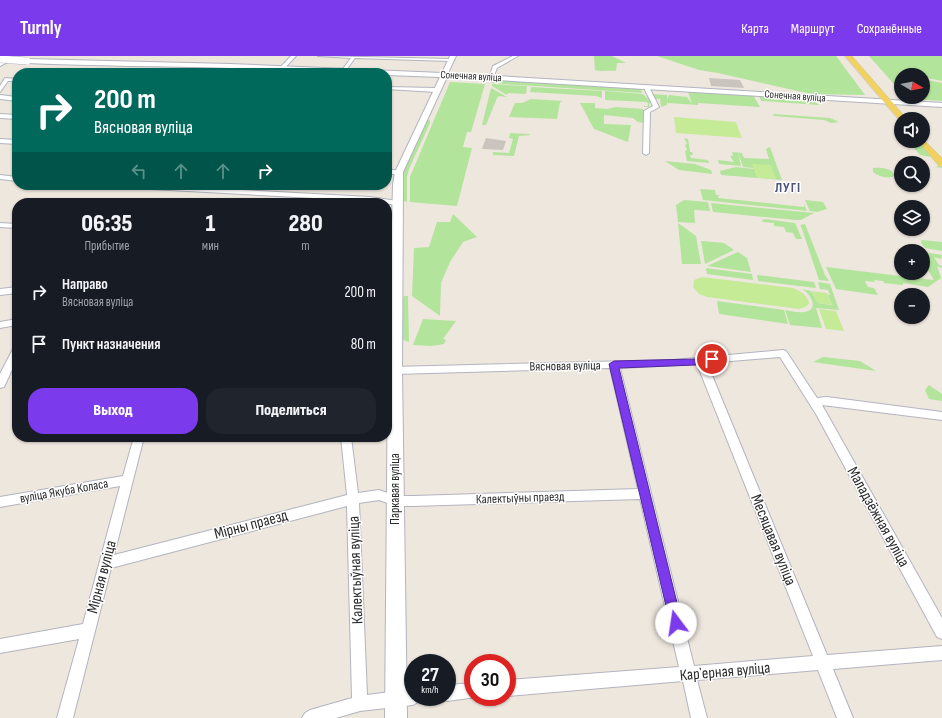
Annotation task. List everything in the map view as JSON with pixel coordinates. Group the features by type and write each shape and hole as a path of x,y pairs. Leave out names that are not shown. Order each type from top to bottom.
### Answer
{"main road":[{"path":"848,56 897,112"},
{"path":"858,67 875,77 894,98"},
{"path":"900,104 906,112"},
{"path":"930,140 942,153"},
{"path":"928,148 942,164"}],"street":[{"path":"0,64 16,56"},
{"path":"283,68 294,56"},
{"path":"320,56 452,58"},
{"path":"346,68 355,56"},
{"path":"491,77 495,67 516,56"},
{"path":"114,64 148,58"},
{"name":"Паркавая вуліца","path":"402,704 396,501 395,370 392,272 399,172 452,58"},
{"name":"Сонечная вуліца","path":"0,59 227,68"},
{"path":"167,59 174,65"},
{"name":"Сонечная вуліца","path":"392,73 491,77 647,86 894,102"},
{"path":"0,90 7,79 12,80"},
{"path":"646,153 647,111 656,106 655,102 648,94 647,86"},
{"path":"392,88 436,90"},
{"path":"0,97 12,98"},
{"name":"Сонечная вуліца","path":"920,104 942,105"},
{"path":"0,116 12,117"},
{"path":"0,141 12,142"},
{"path":"392,172 399,172"},
{"path":"0,178 12,179"},
{"path":"211,190 324,198"},
{"path":"392,203 397,203"},
{"path":"0,225 12,226"},
{"path":"0,292 12,291"},
{"path":"0,325 12,323"},
{"name":"Вясновая вуліца","path":"395,370 701,361 783,352"},
{"name":"Маладзёжная вуліца","path":"783,352 814,402 941,629"},
{"path":"0,384 12,359"},
{"name":"Месяцавая вуліца","path":"701,361 845,718"},
{"path":"614,364 699,718"},
{"path":"814,402 827,402 942,416"},
{"name":"Мірная вуліца","path":"65,718 138,442"},
{"name":"Калектыўная вуліца","path":"347,442 353,499 360,703"},
{"name":"вуліца Якуба Коласа","path":"0,502 128,480"},
{"name":"Калектыўны праезд","path":"396,501 644,494"},
{"name":"Мірны праезд","path":"106,563 353,499 379,495 396,501"},
{"path":"0,646 88,630"},
{"name":"Карʼерная вуліца","path":"516,687 689,675 942,653"},
{"path":"310,718 360,703 402,704"}],"green space":[{"path":"594,56 612,56 626,63 617,63 616,71 595,70"},
{"path":"657,56 836,56 865,95 811,94 699,70"},
{"path":"869,56 942,56 942,81 930,78 930,68 894,68 894,84"},
{"path":"492,80 640,87 642,93 491,83"},
{"path":"930,80 942,83 942,101 930,100"},
{"path":"450,82 485,84 471,132 467,132 463,147 472,148 457,206 410,202 410,177"},
{"path":"492,84 527,86 526,94 508,93 507,95 492,86"},
{"path":"531,87 602,91 602,98 596,96 530,92"},
{"path":"491,88 507,97 499,96 497,98 486,125 482,125"},
{"path":"605,91 643,94 650,101 649,107 644,107 648,106 648,103 646,102 605,100"},
{"path":"688,92 753,95 760,107 698,103 698,105 667,103 667,105 661,107 660,99 654,99 649,94 667,95 667,99 669,95 687,97 692,104"},
{"path":"759,96 812,99 819,105 761,101"},
{"path":"531,99 563,101 560,102 557,119 509,117 515,103 522,103"},
{"path":"580,103 595,103 595,108 608,109 615,107 643,109 644,123 638,122 633,118 604,115 604,124 631,125 628,142 594,129"},
{"path":"773,114 830,118 839,122 831,123 824,120 774,116"},
{"path":"674,117 736,122 742,138 676,133"},
{"path":"426,120 430,120 430,123 409,169 407,177 407,202 403,201 403,174"},
{"path":"510,133 530,135 519,136 514,156 493,155 493,152 509,153 513,139 509,138"},
{"path":"684,138 688,139 690,152 692,152 693,155 690,155 691,158 708,160 709,163 687,161 685,151 687,150 685,145 687,144"},
{"path":"770,147 782,180 721,175 720,171 736,167 754,169 743,167 738,153 741,166 719,164 718,160 734,162 730,156 733,156 732,152 742,153 744,158 769,159 766,149"},
{"path":"914,148 926,148 942,168 935,167 939,166 930,156 920,155"},
{"path":"665,161 695,164 711,170 712,174 679,170"},
{"path":"752,164 771,165 776,179 757,178"},
{"path":"873,168 883,168 894,173 894,176 881,176 873,172"},
{"path":"700,189 715,190 716,195 719,195 718,198 804,207 804,204 807,211 703,200"},
{"path":"684,200 708,202 710,211 694,210 695,223 678,222 676,205"},
{"path":"805,200 823,202 827,209 817,212 810,211"},
{"path":"711,203 814,213 801,220 795,220 713,212"},
{"path":"392,207 393,207 392,236"},
{"path":"453,214 477,237 463,242 450,262 441,283 440,316 412,296 414,248 429,247 437,222 450,222"},
{"path":"765,219 795,223 802,239 796,239 793,233 786,232 784,227 774,226 774,223 763,222 762,220"},
{"path":"678,223 696,236 701,264 682,264"},
{"path":"805,224 825,275 829,281 819,280 800,225"},
{"path":"922,240 942,242 942,251 930,249 930,244 921,243"},
{"path":"701,241 724,243 734,250 705,264"},
{"path":"738,252 747,258 751,272 707,266"},
{"path":"930,253 942,255 941,259 934,257 939,265 942,266 942,268 937,266 941,278 928,287 903,283 903,285 884,283 883,281 874,280 875,282 865,281 868,287 874,288 878,295 836,289 826,267 894,275 894,280 934,280 930,273"},
{"path":"706,268 752,274 753,280 707,274"},
{"path":"757,275 814,282 816,288 758,281"},
{"path":"702,277 793,288 805,296 809,304 799,309 707,297 699,294 693,287 694,280"},
{"path":"818,282 830,284 839,310 816,308 822,328 790,325 785,310 804,312 809,311 813,305 811,298 802,289 811,291 818,303 832,305 828,295 830,295 828,290 820,289"},
{"path":"811,291 827,293 832,305 818,303"},
{"path":"404,296 408,296 409,342 403,340 402,338 402,304"},
{"path":"717,301 784,310 788,324 719,314"},
{"path":"819,309 836,311 844,331 826,329"},
{"path":"423,319 456,321 443,339 446,340 444,344 431,346 413,345"},
{"path":"823,357 860,361 876,371 813,362"},
{"path":"929,385 942,394 942,401 929,399 925,390"}],"building":[{"path":"709,78 740,80 744,88 711,86"},
{"path":"486,138 506,141 503,150 482,149"}],"railway":[{"path":"0,59 6,56"}],"district":[{"name":"ЛУГІ","path":"788,187"}],"route":[{"path":"676,623 614,364 695,362 712,359"}]}
